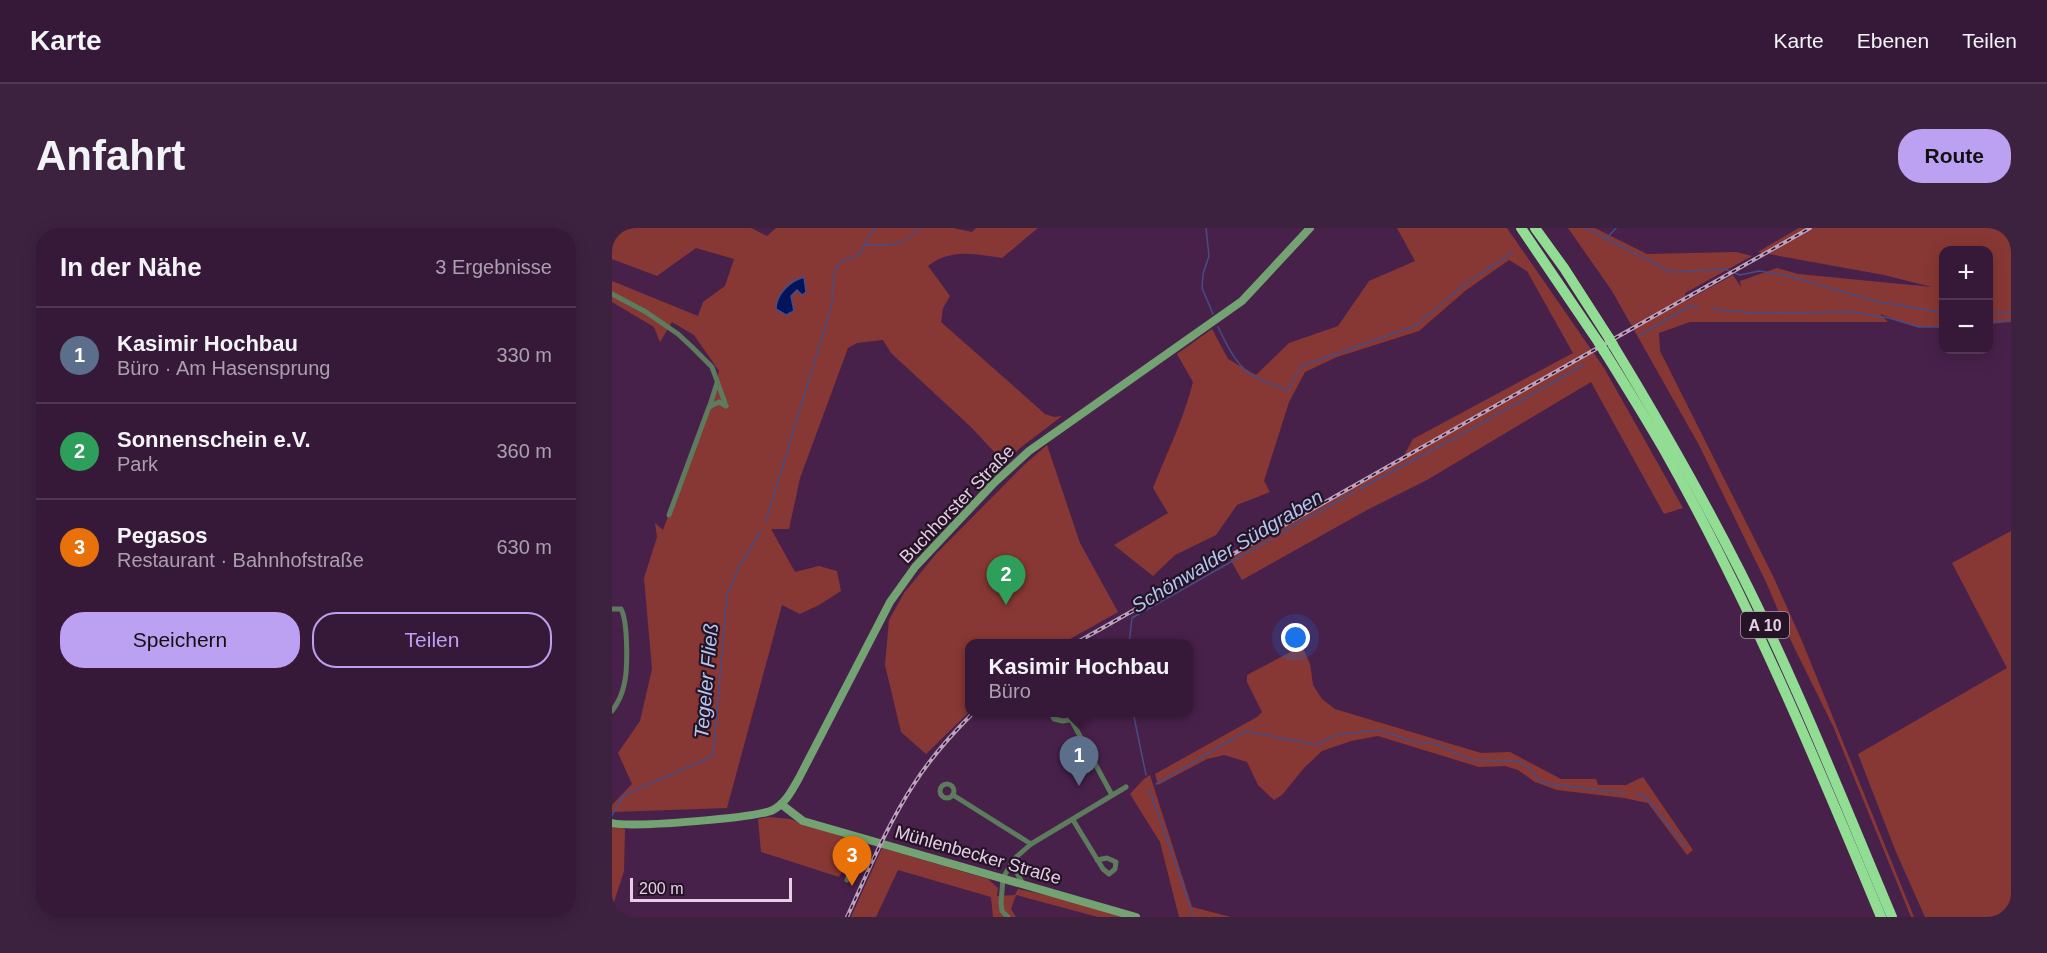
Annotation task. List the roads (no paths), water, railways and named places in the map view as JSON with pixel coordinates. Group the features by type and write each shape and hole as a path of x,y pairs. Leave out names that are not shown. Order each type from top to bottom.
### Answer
{"highway":[{"name":"A 10","path":"1521,228 1656,416 1741,573 1803,706 1892,917"},
{"name":"A 10","path":"1535,228 1564,268 1663,447 1722,560 1786,695 1881,917"}],"main road":[{"name":"Buchhorster Straße","path":"781,804 799,778 890,602 915,567 999,478 1029,451 1242,301 1310,228"},
{"path":"612,823 626,825 719,819 763,813 781,804"},
{"name":"Mühlenbecker Straße","path":"781,804 803,821 1136,917"}],"street":[{"path":"612,294 646,312 678,334 712,367 726,406 719,402 709,407"},
{"path":"669,515 718,381"},
{"path":"612,609 621,609 626,621 625,683 612,711"},
{"path":"1053,717 1063,721 1069,720"},
{"path":"1068,717 1112,795"},
{"path":"1008,917 1002,911 1003,878 1014,859 1031,844 1126,787"},
{"path":"953,795 1031,844"},
{"path":"1073,820 1097,860"},
{"path":"847,880 865,839"},
{"path":"1014,859 1016,871 1023,884"}],"waterway":[{"name":"Tegeler Fließ","path":"766,521 832,304 835,273 840,263 861,252 868,237 876,228"},
{"path":"864,245 889,245 902,242 921,228"},
{"path":"1206,228 1209,256 1203,274 1202,288 1213,314"},
{"path":"1586,228 1671,272 1724,269 1740,275 1759,271 1785,275 1875,301 1939,312"},
{"path":"1606,239 1616,228"},
{"path":"1218,327 1231,352 1244,369 1261,380 1288,390 1301,366 1415,326 1465,284 1513,252"},
{"name":"Schönwalder Südgraben","path":"1640,335 1690,306 1698,307"},
{"name":"Schönwalder Südgraben","path":"1712,309 1751,313 1851,312 1889,318 1919,327 1939,326"},
{"path":"1993,314 2011,312"},
{"name":"Schönwalder Südgraben","path":"1993,321 2011,320"},
{"name":"Schönwalder Südgraben","path":"1360,489 1583,365"},
{"name":"Schönwalder Südgraben","path":"1130,639 1132,618 1354,492"},
{"name":"Tegeler Fließ","path":"612,815 624,795 713,756 727,595 740,565 761,531"},
{"name":"Schönwalder Südgraben","path":"1134,717 1146,775"},
{"path":"1156,784 1246,731 1316,745 1337,735 1379,730 1412,741 1436,744 1471,760 1518,761 1529,768 1543,783 1625,793"},
{"name":"Schönwalder Südgraben","path":"1149,788 1194,917"},
{"path":"1635,794 1645,796 1686,847"}],"railway":[{"path":"1083,639 1810,228"},
{"path":"847,917 878,849 904,800 935,755 969,717"}],"place":[{"name":"Sonnenschein e.V.","path":"1006,605"},
{"name":"Kasimir Hochbau","path":"1079,786"},
{"name":"Pegasos","path":"852,886"}]}
